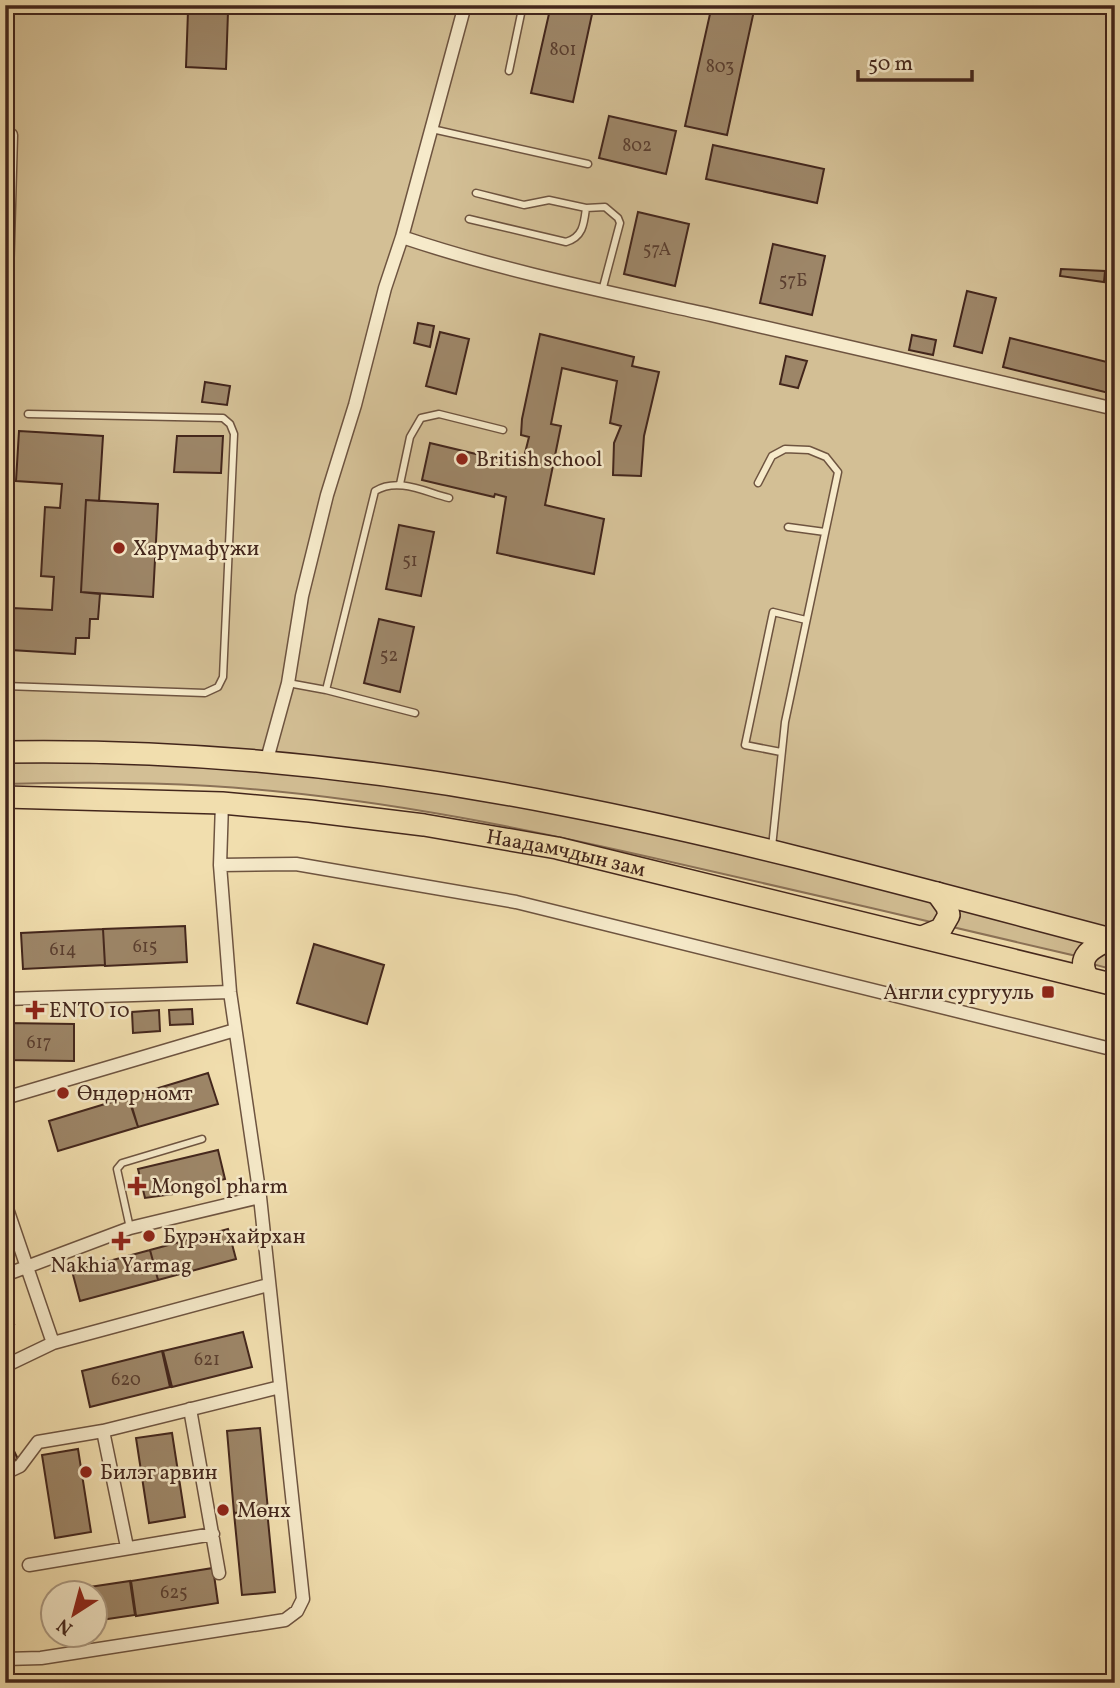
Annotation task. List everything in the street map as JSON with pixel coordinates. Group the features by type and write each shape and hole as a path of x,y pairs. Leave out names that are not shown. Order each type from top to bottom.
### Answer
{"highway":[{"name":"Наадамчдын зам","path":"5,752 202,757 433,782 564,804 772,852 1113,939"},
{"name":"Наадамчдын зам","path":"5,797 222,803 424,825 557,848 1115,985"},
{"path":"922,937 941,929 949,915 937,893"},
{"path":"1087,978 1083,970 1084,956 1094,946 1113,939"}],"street":[{"path":"266,763 288,683 302,596 327,495 355,405 465,5"},
{"path":"5,135 11,135 5,345"},
{"path":"402,237 453,254 603,291 1115,409"},
{"path":"5,1659 41,1658 285,1620 298,1611 303,1599 260,1197 230,992 220,865 222,803"},
{"path":"220,865 296,864 516,902 1115,1049"},
{"path":"5,999 230,992"},
{"path":"5,1098 235,1030"},
{"path":"5,1275 130,1228 260,1197"},
{"path":"5,1203 53,1343"},
{"path":"5,1366 53,1343 268,1285"},
{"path":"5,1473 20,1466 38,1442 103,1431 281,1387"},
{"path":"190,1409 219,1573"},
{"path":"103,1431 127,1547"},
{"path":"29,1565 212,1534"}],"lane":[{"path":"506,5 522,9 509,71"},
{"path":"432,129 588,164"},
{"path":"476,193 524,205 550,200 586,208 605,207 620,223 603,291"},
{"path":"469,219 566,242 575,240 580,235 586,208"},
{"path":"5,686 205,693 218,687 223,677 234,434 230,424 223,418 28,414"},
{"path":"400,484 410,436 421,418 439,414 503,430"},
{"path":"758,483 772,456 785,449 809,450 826,457 838,472 785,722 772,852"},
{"path":"326,690 375,491 383,486 400,484 449,498"},
{"path":"788,527 825,532"},
{"path":"781,752 745,745 773,612 806,620"},
{"path":"288,683 415,713"},
{"path":"130,1228 117,1169 122,1163 202,1139"}],"shaded area":[{"path":"5,5 1115,5 1115,970 1092,964 1089,959 645,856 522,829 398,807 210,786 5,784"}],"building":[{"path":"551,5 594,5 573,102 531,93"},
{"path":"712,5 755,6 727,135 685,126"},
{"path":"188,11 228,12 226,69 186,67"},
{"path":"609,116 676,131 666,174 599,158"},
{"path":"713,145 824,169 817,203 706,179"},
{"path":"638,212 689,224 675,286 624,274"},
{"path":"773,244 825,256 812,315 760,303"},
{"path":"1061,269 1105,271 1104,282 1060,276"},
{"path":"967,291 996,298 982,353 954,346"},
{"path":"418,323 434,326 430,347 414,343"},
{"path":"440,332 469,339 456,394 426,386"},
{"name":"British school","path":"540,334 634,357 632,366 659,372 644,436 641,476 613,475 614,443 621,426 610,423 617,381 562,368 551,424 561,426 545,505 604,519 594,574 497,553 506,497 495,494 494,497 422,480 430,443 522,465 529,437 521,435 522,419"},
{"path":"912,335 936,340 933,355 909,350"},
{"path":"1010,338 1115,364 1113,394 1003,367"},
{"path":"786,356 807,361 798,388 780,384"},
{"path":"205,382 230,386 227,405 202,402"},
{"path":"19,431 103,436 99,501 86,500 81,592 100,594 98,619 90,619 89,638 76,638 75,654 11,650 13,608 52,610 54,577 41,576 45,507 60,508 62,484 16,481"},
{"path":"177,436 223,436 221,473 174,472"},
{"name":"Харүмафүжи","path":"86,500 158,504 153,597 81,592"},
{"path":"399,525 434,532 421,596 386,589"},
{"path":"379,619 414,627 400,692 364,683"},
{"path":"185,926 187,962 105,966 103,929"},
{"path":"103,929 105,965 23,969 21,933"},
{"path":"314,944 384,965 367,1024 297,1003"},
{"path":"192,1009 193,1024 170,1025 169,1010"},
{"path":"159,1010 160,1031 133,1033 132,1012"},
{"path":"5,1023 74,1024 74,1061 5,1060"},
{"path":"208,1073 218,1104 138,1127 129,1097"},
{"path":"128,1097 138,1127 58,1151 49,1121"},
{"path":"218,1150 225,1179 208,1183 208,1186 199,1188 198,1185 173,1191 174,1194 145,1198 138,1169"},
{"path":"228,1229 236,1259 158,1280 150,1250"},
{"path":"150,1250 158,1280 80,1301 72,1271"},
{"path":"5,1306 14,1324 5,1328"},
{"path":"243,1332 252,1367 172,1387 163,1351"},
{"path":"162,1351 170,1387 90,1407 82,1371"},
{"path":"260,1428 268,1510 234,1513 227,1431"},
{"path":"5,1433 18,1459 5,1465"},
{"path":"172,1433 185,1517 149,1523 136,1438"},
{"path":"78,1449 91,1532 55,1538 42,1455"},
{"path":"267,1510 275,1592 242,1595 234,1513"},
{"path":"213,1568 218,1603 136,1616 131,1581"},
{"path":"130,1581 135,1615 108,1619 108,1584"}],"place":[{"name":"British school","path":"462,459"},
{"name":"Харүмафүжи","path":"119,548"},
{"name":"Англи сургууль","path":"1048,992"},
{"name":"ENTO 10","path":"35,1010"},
{"name":"Өндөр номт","path":"63,1093"},
{"name":"Mongol pharm","path":"137,1186"},
{"name":"Бүрэн хайрхан","path":"149,1236"},
{"name":"Nakhia Yarmag","path":"121,1241"},
{"name":"Билэг арвин","path":"86,1472"},
{"name":"Мөнх","path":"223,1510"}]}
